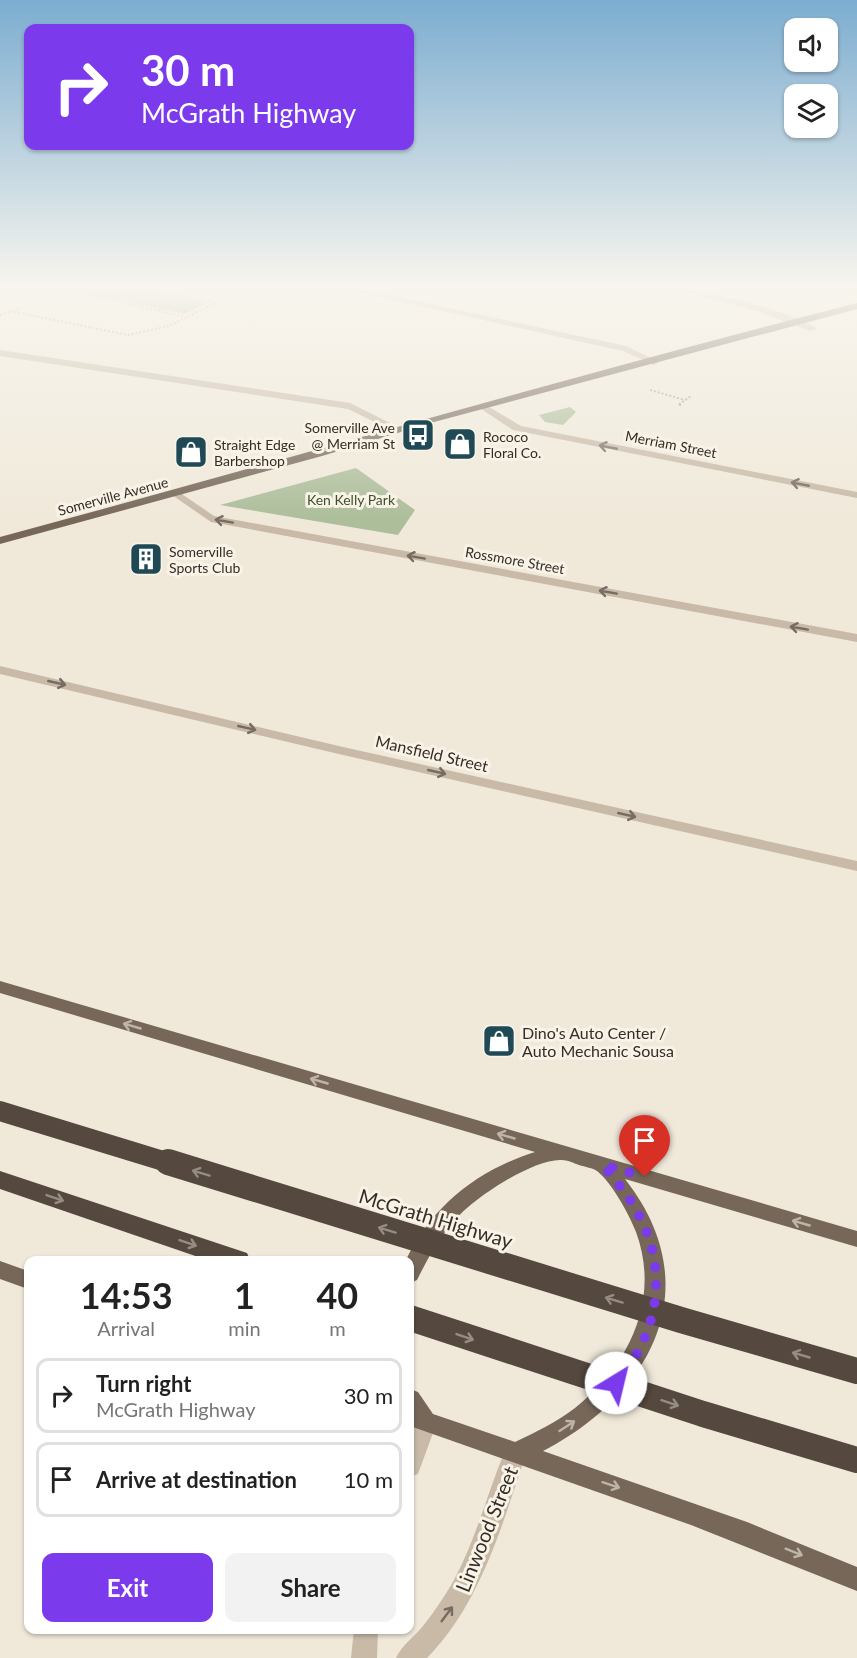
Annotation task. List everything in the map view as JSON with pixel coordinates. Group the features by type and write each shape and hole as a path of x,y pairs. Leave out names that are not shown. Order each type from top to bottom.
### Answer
{"highway":[{"name":"McGrath Highway","path":"0,1111 681,1320 857,1371"},
{"path":"0,1180 226,1256"},
{"path":"414,1319 703,1414 857,1460"}],"main road":[{"name":"Somerville Avenue","path":"0,541 397,429 641,365"},
{"path":"0,987 857,1239"},
{"path":"414,1265 424,1244 441,1221 477,1187 517,1164 561,1152"},
{"path":"515,1454 556,1433 606,1395 626,1372 652,1323 657,1280 652,1247 633,1204 603,1165"},
{"path":"0,1270 24,1279"},
{"path":"418,1419 515,1454 691,1512 857,1579"}],"street":[{"path":"82,365 350,406 397,429"},
{"name":"Merriam Street","path":"484,407 517,428 529,431 857,495"},
{"name":"Rossmore Street","path":"176,493 211,519 857,638"},
{"name":"Mansfield Street","path":"0,670 354,754 857,866"},
{"path":"414,1442 418,1419"},
{"name":"Linwood Street","path":"409,1658 437,1628 466,1586 515,1454"},
{"path":"364,1658 366,1634"}],"path":[{"path":"645,388 685,400"},
{"path":"681,405 678,405 691,396"}],"green space":[{"path":"570,407 576,412 563,425 545,422 539,415"},
{"name":"Ken Kelly Park","path":"356,468 415,510 398,535 220,505"}],"place":[{"name":"Somerville Ave @ Merriam St","path":"418,435"},
{"name":"Rococo Floral Co.","path":"460,444"},
{"name":"Straight Edge Barbershop","path":"191,452"},
{"name":"Somerville Sports Club","path":"146,559"},
{"name":"Dino's Auto Center / Auto Mechanic Sousa","path":"499,1041"}],"route":[{"path":"616,1383 626,1372 652,1323 657,1272 652,1247 643,1223 633,1204 603,1165 645,1177"}]}
